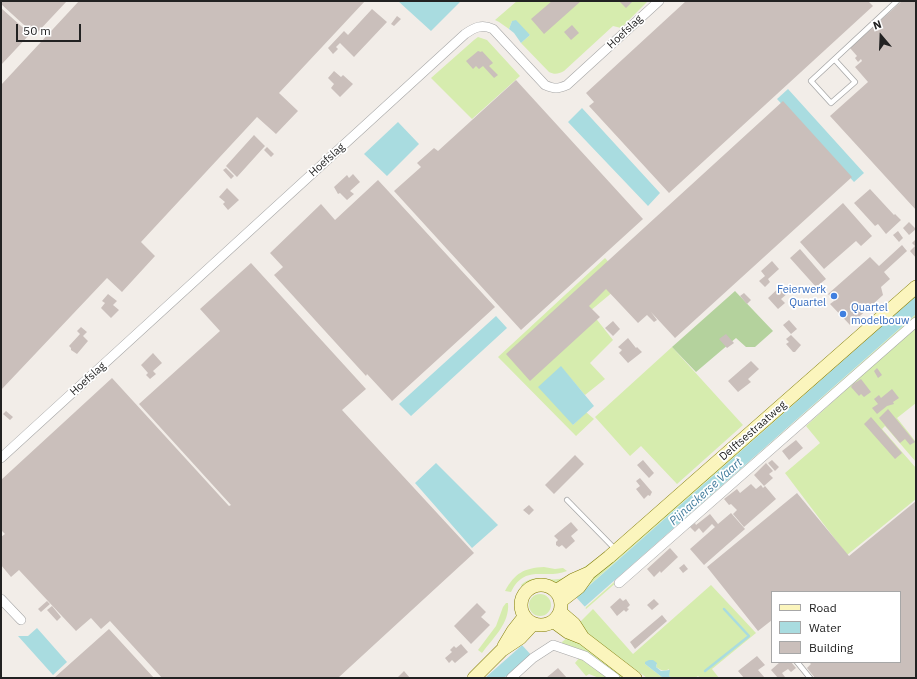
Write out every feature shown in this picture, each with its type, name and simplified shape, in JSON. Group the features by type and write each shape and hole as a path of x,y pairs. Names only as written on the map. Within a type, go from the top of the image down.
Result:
{"main road":[{"name":"Delftsestraatweg","path":"474,678 502,650 520,638 549,612 573,580 588,574 617,551 916,287"},
{"path":"549,612 567,625 568,632 583,638 635,678"}],"street":[{"name":"Hoefslag","path":"1,458 465,34 478,27 487,26 493,30 545,85 552,88 559,88 567,85 659,1"},
{"path":"619,583 916,322"},
{"path":"1,599 21,620"},
{"path":"511,678 533,658 553,645 585,656 615,678"}],"lane":[{"path":"835,60 854,82 831,103 811,81 897,1"},
{"path":"567,500 617,551"},
{"path":"798,663 810,678"}],"green space":[{"path":"517,1 648,1 621,28 613,26 564,71 555,74 549,72 521,43 530,35 512,21 509,29 495,20"},
{"path":"478,37 487,40 520,76 472,119 431,78"},
{"path":"605,258 626,281 590,311 613,340 590,363 605,379 585,395 561,367 573,425 586,412 594,419 576,436 498,357"},
{"path":"735,291 773,331 755,347 746,347 736,338 696,372 672,347"},
{"path":"916,293 916,296 576,597 584,586"},
{"path":"916,314 916,317 610,588 586,609 585,608"},
{"path":"916,326 916,403 897,418 916,442 916,462 885,426 882,429 916,468 916,499 847,555 785,473 820,443 806,426"},
{"path":"672,347 743,425 677,484 641,446 630,456 595,417"},
{"path":"602,555 594,563 554,585 538,582 524,588 521,585 526,581 537,578 563,578 578,571"},
{"path":"544,567 555,569 563,568 567,571 551,574 529,575 517,583 511,592 505,591 516,576 526,570"},
{"path":"711,585 756,633 712,669 719,678 698,678 698,676 695,678 673,678 669,676 669,669 662,670 656,667 657,664 645,664 663,678 647,678 593,638 578,624 593,609 633,654"},
{"path":"540,594 548,597 551,605 548,613 540,616 532,613 529,605 532,597"},
{"path":"506,603 508,603 508,610 504,624 482,653 478,650 496,626"},
{"path":"569,636 629,678 620,678 582,651 562,644 562,642"},
{"path":"580,657 609,678 599,678 589,674 586,676 575,663"}],"water":[{"path":"398,1 461,1 431,31"},
{"path":"516,20 530,35 521,43 509,29 512,21"},
{"path":"788,89 864,173 854,182 777,99"},
{"path":"582,108 660,193 648,206 568,122"},
{"path":"398,122 419,144 387,176 364,154"},
{"name":"Pijnackerse Vaart","path":"916,296 916,314 504,678 485,678"},
{"path":"496,316 507,328 411,416 399,404"},
{"path":"561,366 594,406 573,425 538,387"},
{"path":"436,463 498,525 472,548 415,483"},
{"path":"37,628 67,662 53,675 18,636 28,636"},
{"path":"653,660 657,663 656,667 661,671 670,670 669,676 673,678 663,678 645,664 645,662"}],"pier":[{"path":"575,596 586,608 532,656 521,644"}],"building":[{"path":"1,1 67,1 35,35 1,4"},
{"path":"79,1 365,1 279,93 298,111 276,134 257,117 141,242 155,256 122,292 107,278 1,390 1,85"},
{"path":"552,1 581,1 544,34 531,19"},
{"path":"619,1 633,1 626,8"},
{"path":"686,1 870,1 869,2 873,6 669,193 589,106 594,102 586,93"},
{"path":"902,1 916,1 916,210 830,116 868,82 855,67 862,61 861,59 858,62 855,58 857,56 850,48"},
{"path":"1,8 30,34 1,65"},
{"path":"372,9 387,22 354,57 340,43 336,47 338,49 333,54 328,48 344,31 348,35"},
{"path":"397,16 401,19 394,26 391,24"},
{"path":"572,25 579,33 571,40 564,32"},
{"path":"478,51 482,51 493,63 489,66 498,75 494,78 483,66 479,69 476,66 473,69 466,61"},
{"path":"334,71 341,77 343,75 353,84 340,97 331,88 334,84 328,78"},
{"path":"516,80 643,219 521,330 394,191 421,167 417,163 434,148 438,151"},
{"path":"783,101 852,177 675,338 651,312 657,320 654,322 647,315 638,323 606,289 589,306 600,317 530,381 506,354"},
{"path":"254,135 265,146 237,177 226,166"},
{"path":"267,147 274,154 271,157 264,150"},
{"path":"226,168 234,176 231,179 223,170"},
{"path":"353,174 360,182 350,191 354,194 347,200 340,193 338,194 334,187 347,175 349,178"},
{"path":"378,180 495,307 392,401 367,374 366,376 274,275 283,267 270,253 321,204 335,220"},
{"path":"227,188 239,200 228,210 223,204 225,202 219,197"},
{"path":"870,189 894,215 895,214 901,220 886,234 878,224 875,226 854,203"},
{"path":"843,203 872,236 861,246 856,241 824,269 800,242"},
{"path":"909,222 916,229 909,235 903,228"},
{"path":"898,231 903,238 899,242 893,235"},
{"path":"916,239 916,258 910,251 915,246 912,243"},
{"path":"902,245 907,251 884,272 890,279 881,287 883,295 850,325 830,304 834,301 828,294 870,257 879,266"},
{"path":"800,249 826,279 816,287 790,258"},
{"path":"772,261 779,269 768,279 770,282 765,287 759,281 765,276 761,271"},
{"path":"251,263 366,389 342,410 474,553 338,678 162,678 110,621 101,629 91,618 76,631 19,570 11,577 1,565 1,537 5,534 1,530 1,480 112,378 229,506 231,505 139,404 220,331 200,309"},
{"path":"782,285 788,293 781,299 785,303 778,309 768,298"},
{"path":"744,293 751,300 747,304 740,296"},
{"path":"108,294 117,301 113,305 119,310 111,318 101,308 105,303 102,301"},
{"path":"789,320 797,329 791,334 783,325"},
{"path":"613,321 620,329 613,336 605,328"},
{"path":"81,327 87,332 83,336 88,341 77,354 71,350 69,346 80,334 77,331"},
{"path":"726,334 734,343 727,348 719,339"},
{"path":"791,335 801,345 795,352 793,352 786,344 789,342 786,339"},
{"path":"628,338 636,348 637,347 642,352 628,363 619,353 622,350 618,347"},
{"path":"153,353 162,363 153,371 156,374 150,379 146,375 148,373 141,365"},
{"path":"751,361 759,369 748,379 751,382 738,392 728,381"},
{"path":"877,368 882,375 878,378 874,371"},
{"path":"861,379 871,392 864,397 861,394 859,396 851,387"},
{"path":"892,389 899,398 893,402 894,404 887,406 877,414 872,408 878,404 874,399 879,395 881,398"},
{"path":"888,409 915,442 910,445 905,439 900,443 879,418"},
{"path":"6,411 13,417 10,420 3,414"},
{"path":"871,417 902,453 895,459 864,424"},
{"path":"796,440 803,448 789,460 782,451"},
{"path":"575,455 584,464 554,494 545,485"},
{"path":"643,460 654,473 649,478 637,465"},
{"path":"772,460 779,467 775,471 768,463"},
{"path":"766,463 773,471 769,474 773,478 764,486 754,475"},
{"path":"640,478 652,492 650,496 648,495 644,499 636,489 640,486 636,481"},
{"path":"751,484 756,489 761,485 763,488 765,486 776,499 744,527 733,514 737,510 731,504 729,505 724,499 737,489 740,493"},
{"path":"797,493 849,556 916,501 916,678 815,678 807,668 811,664 810,663 901,663 901,591 771,591 771,621 758,631 707,567"},
{"path":"529,505 534,510 529,515 523,510"},
{"path":"731,513 745,529 704,565 690,549 715,527 712,524 703,533 699,528 695,532 690,527 695,523 696,525 710,514 718,524"},
{"path":"571,522 578,530 571,536 575,541 566,549 562,545 559,547 556,545 558,540 554,536"},
{"path":"670,548 678,557 661,573 660,571 654,577 647,569"},
{"path":"684,564 688,569 683,573 679,568"},
{"path":"620,598 623,601 626,599 630,605 626,612 624,610 617,616 610,607"},
{"path":"654,599 659,604 652,610 647,605"},
{"path":"47,601 50,604 41,612 38,609"},
{"path":"477,603 486,612 481,617 490,625 471,644 454,626"},
{"path":"52,606 61,617 57,621 47,610"},
{"path":"662,615 667,621 635,649 630,642"},
{"path":"109,629 154,678 54,678"},
{"path":"461,644 468,652 455,663 452,660 449,663 445,658 452,652 450,650 454,646 456,648"},
{"path":"757,656 765,665 758,670 765,678 744,678 738,671"},
{"path":"779,663 792,663 796,668 791,672 788,669 782,673 785,677 778,678 771,670"},
{"path":"558,668 567,678 546,678"},
{"path":"404,671 410,678 397,678"}],"waterway":[{"path":"705,671 749,636 724,609"}],"place":[{"name":"Feierwerk Quartel","path":"834,296"},
{"name":"Quartel modelbouw","path":"843,314"}]}
